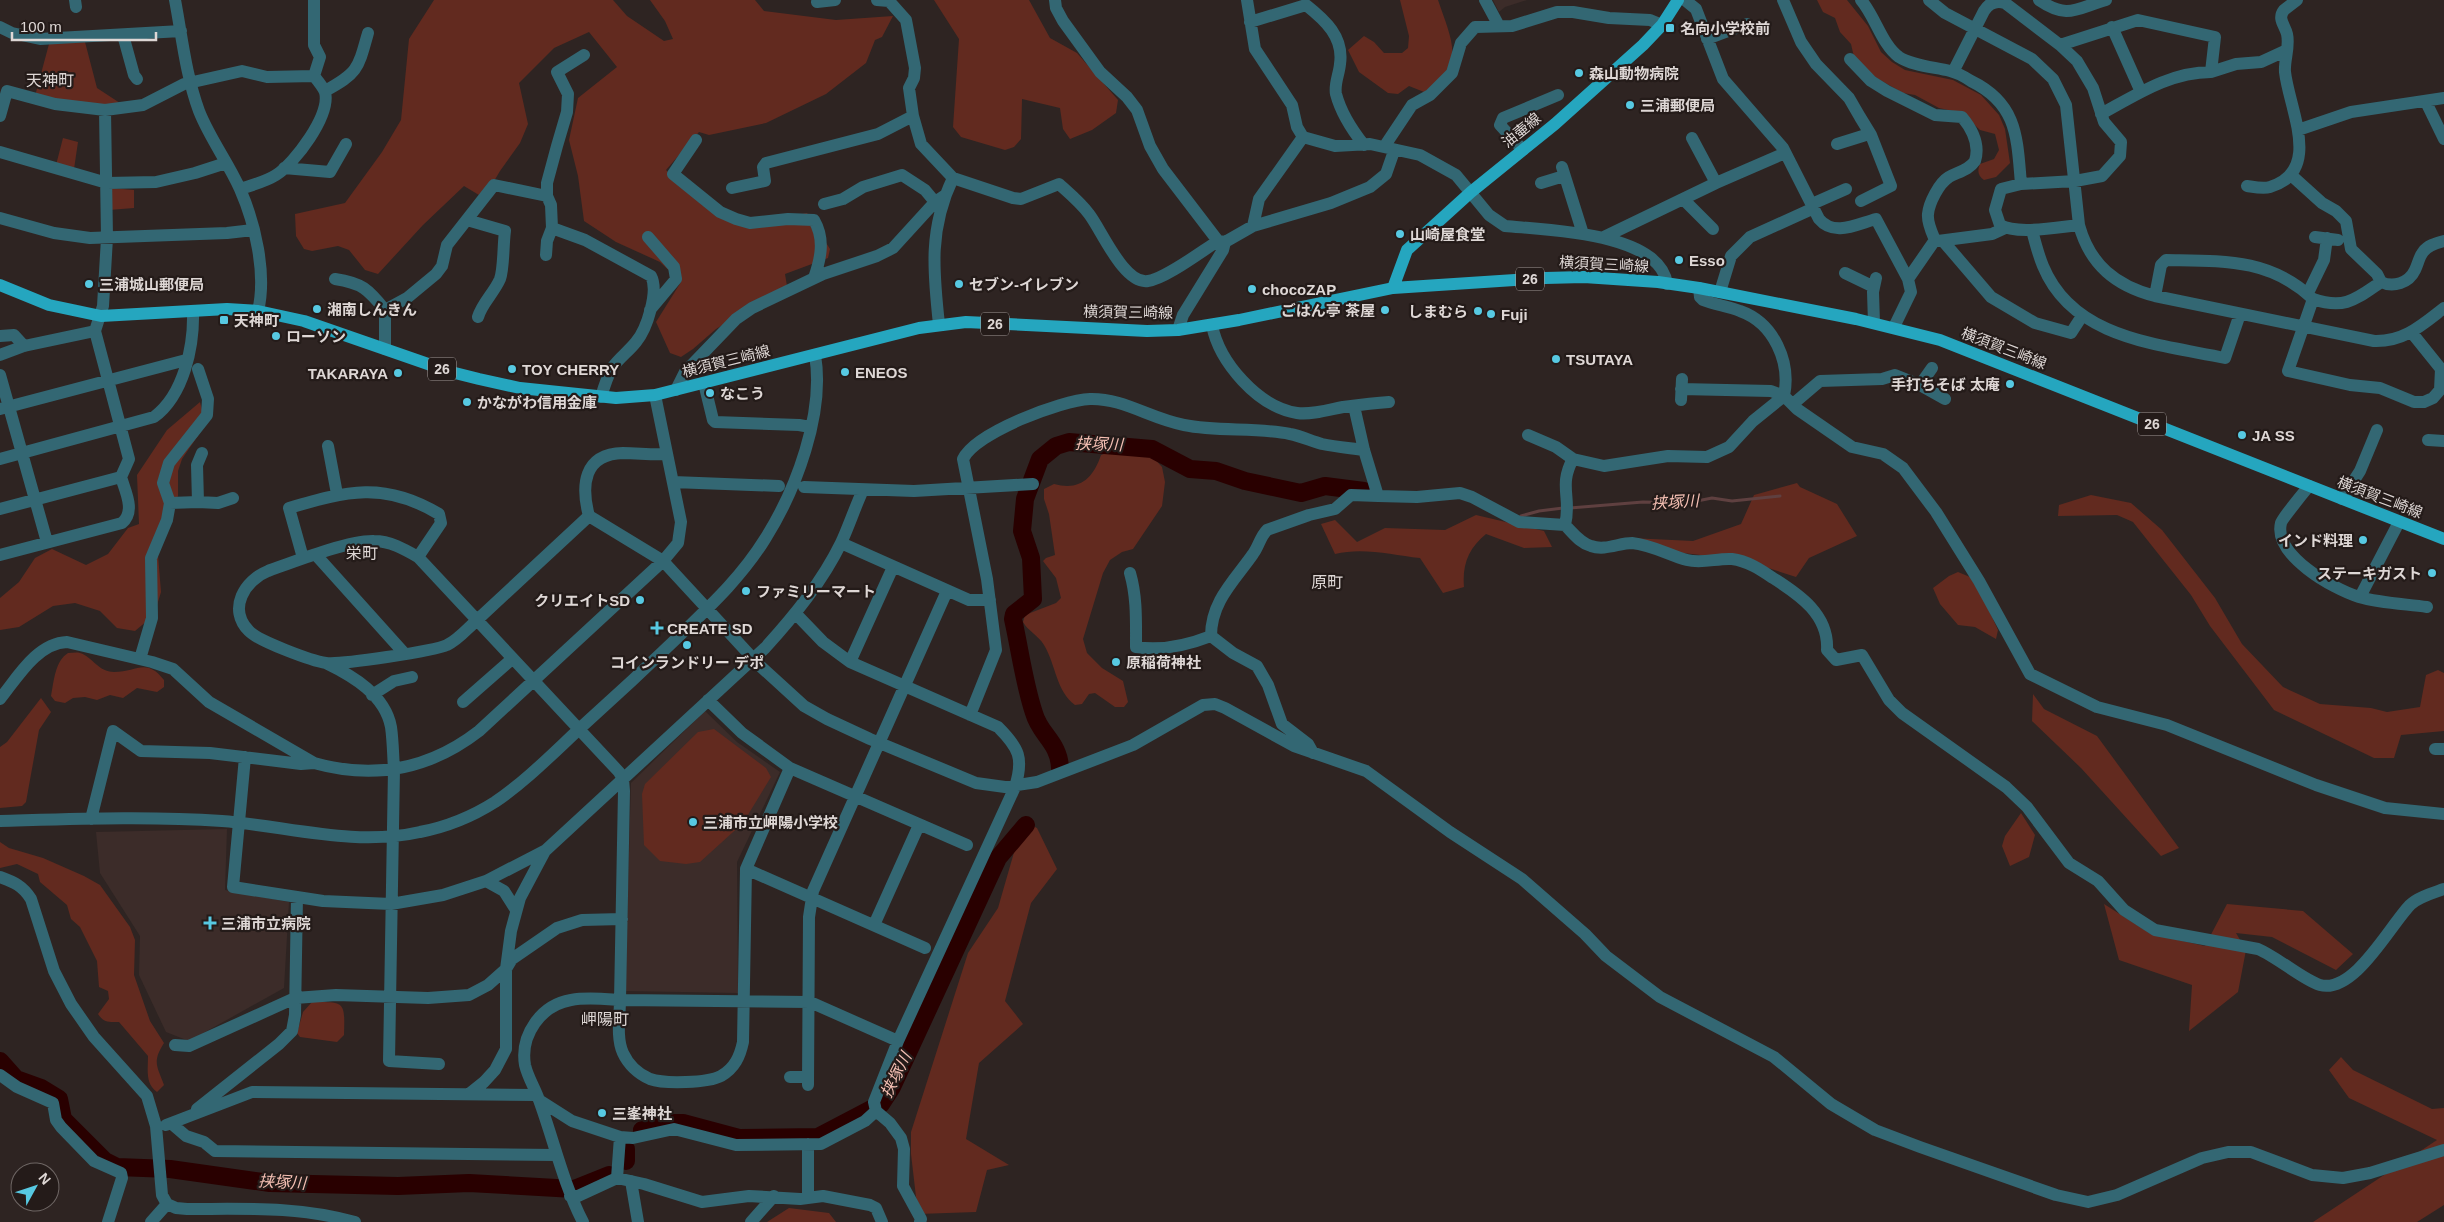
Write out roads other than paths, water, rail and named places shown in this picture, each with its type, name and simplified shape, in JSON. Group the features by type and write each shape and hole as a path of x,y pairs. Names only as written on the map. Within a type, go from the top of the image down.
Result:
{"main road":[{"name":"油壷線","path":"1393,288 1407,250 1471,192 1617,69 1662,25 1678,0"},
{"name":"横須賀三崎線","path":"0,285 49,305 101,316 193,311 258,311 304,322 451,372 502,385 601,397 655,396 939,324 966,322 1147,331 1178,330 1212,325 1393,288 1566,277 1667,284 1700,288 1894,327 1968,350 2444,539"}],"street":[{"path":"175,0 190,82 204,124 240,189 253,230 262,276 258,311"},
{"path":"314,0 314,45 320,57 314,76"},
{"path":"817,2 835,0"},
{"path":"885,0 906,20 915,68 914,78 909,88 913,116 921,144 953,178 1013,198 1021,199 1059,184 1089,214 1119,263 1143,282 1163,275 1221,241 1253,226 1330,203 1370,187 1386,174 1389,149 1412,105 1430,95 1452,73 1461,43 1466,34 1475,28 1512,26 1557,12 1572,12 1609,18 1650,20 1662,25"},
{"path":"1054,0 1063,21 1100,72 1127,97 1137,110 1150,146 1163,169 1221,241 1224,250 1183,315 1178,330"},
{"path":"1246,0 1255,48 1292,106 1297,127 1303,137 1335,146 1364,145 1420,155 1449,170 1471,192 1489,215 1505,226 1604,237 1637,248 1666,273 1667,284"},
{"path":"1485,0 1499,26"},
{"path":"1783,0 1801,42 1816,64 1849,98 1869,134 1891,186 1861,201"},
{"path":"1860,0 1878,26 1885,41 1898,56 1908,62 1953,72 1983,86 2006,109 2016,133 2021,184"},
{"path":"1929,0 1945,13 2032,59 2048,73 2057,85 2068,112 2079,225 2089,251 2107,274 2131,289 2240,314 2374,340 2396,339 2412,333 2444,308"},
{"path":"2039,0 2063,12 2076,12 2106,0"},
{"path":"2247,186 2270,187 2291,175 2299,161 2298,130 2285,72 2288,34 2281,21 2282,13 2298,0"},
{"path":"1690,1 1696,9 1728,87 1769,129 1785,153 1825,226 1840,229 1876,219 1908,279 1911,292 1894,327"},
{"path":"1953,72 1988,6 2002,2 2060,45 2077,61 2089,78 2101,114 2108,128 2122,142 2122,152 2102,176 2075,181 2021,184 2006,187 1999,192 1995,210 2000,225 2005,228 2032,230 2079,225"},
{"path":"1250,22 1306,5 1327,22 1336,36 1341,55 1336,81 1336,93 1354,132 1364,145"},
{"path":"2060,45 2131,21 2148,20 2215,37 2211,72"},
{"path":"1707,39 1747,24"},
{"path":"0,26 12,33 40,39 181,31"},
{"path":"2112,27 2141,92"},
{"path":"325,91 349,78 360,62 368,33"},
{"path":"124,35 134,75 137,79"},
{"path":"2101,114 2141,92 2179,76 2195,71 2211,72 2236,64 2261,62 2287,50"},
{"path":"546,255 547,241 552,228 551,205 547,196 548,183 556,146 568,112 568,94 557,72 584,55"},
{"path":"1850,59 1871,81 1886,91 1935,115 1962,117 1970,127 1974,137 1975,162 1966,170 1945,180 1935,195 1928,215 1929,225 1939,241 1991,297 2035,323 2071,333 2082,316"},
{"path":"0,116 4,90 55,104 105,110 143,105 190,82 242,72 267,77 314,76"},
{"path":"240,189 267,179 284,168 308,140 321,118 325,105 325,91 314,76"},
{"path":"1523,150 1500,125 1503,118 1558,95"},
{"path":"2298,130 2351,112 2444,98"},
{"path":"2426,102 2444,139"},
{"path":"0,555 122,523 126,520 130,508 121,477 129,459 95,331 101,316 107,238 105,110"},
{"path":"732,188 765,181 763,167 766,163 878,134 913,116"},
{"path":"1837,144 1869,134"},
{"path":"1253,226 1259,199 1303,137"},
{"path":"1692,138 1716,183"},
{"path":"696,140 673,174 720,212 736,219 750,222 788,219 814,220 821,232 821,251 814,278"},
{"path":"284,168 330,172 346,144"},
{"path":"0,152 107,183 156,182 195,174 226,163"},
{"path":"1604,237 1716,183 1785,153"},
{"path":"1541,183 1563,172 1583,234"},
{"path":"2291,175 2322,204 2336,211 2346,221 2351,249 2377,274 2381,282"},
{"path":"824,204 843,199 864,187 902,176 939,199"},
{"path":"676,390 684,372 736,319 752,308 814,278 877,256 893,248 939,199 953,178"},
{"path":"385,310 393,308 408,298 436,274 442,266 447,246 494,184 547,196"},
{"path":"1720,292 1731,256 1750,237 1846,190"},
{"path":"939,199 934,243 934,273 939,324"},
{"path":"1683,199 1713,229"},
{"path":"0,218 54,233 107,238 253,230"},
{"path":"467,220 505,231 501,276 494,291 481,308 478,318"},
{"path":"552,228 586,240 651,276 654,283 650,310 638,340 620,358 610,372 601,397"},
{"path":"1908,279 1939,241 1992,234 2005,228"},
{"path":"2032,230 2044,267 2057,290 2082,316 2118,334 2225,358 2240,314"},
{"path":"648,237 674,267 676,279 650,310"},
{"path":"2327,238 2324,260 2310,296 2303,327 2288,371 2350,385 2380,388 2414,402 2424,402 2433,398 2440,390 2443,368 2412,333"},
{"path":"2155,296 2161,265 2166,260 2238,262 2289,279 2310,296 2332,305 2347,303 2381,282 2396,284 2409,278 2416,269 2423,252 2431,245 2444,241"},
{"path":"1857,268 1842,274 1875,283 1874,323"},
{"path":"335,279 361,285 370,292 385,310 385,349"},
{"path":"1700,288 1700,297 1703,300 1748,314 1773,336 1778,345 1786,371 1788,400"},
{"path":"0,459 154,417 162,412 175,392 186,360 194,326 193,311"},
{"path":"1212,325 1219,346 1234,369 1257,394 1284,409 1297,413 1389,402"},
{"path":"0,355 24,346 95,331"},
{"path":"0,336 14,335 24,346"},
{"path":"0,821 185,819 238,823 347,836 392,836 417,833 445,826 492,804 516,786 708,609 748,564 772,529 797,474 810,427 818,385 815,355"},
{"path":"4,408 186,360"},
{"path":"1920,385 1932,368"},
{"path":"140,659 152,618 151,558 167,520 170,504 164,483 169,463 207,416 208,399 198,369"},
{"path":"0,375 4,408 22,453 47,542"},
{"path":"1528,435 1556,447 1573,459 1604,466 1668,456 1707,457 1728,447 1753,421 1820,381 1882,379 1896,375 1920,385 1945,399"},
{"path":"704,383 715,422 810,427"},
{"path":"1682,389 1771,391 1788,400 1852,447 1883,454 1903,468 1936,512 1979,581 2030,674 2097,707 2167,726 2316,785 2384,808 2444,814"},
{"path":"0,699 33,660 58,642 67,642 140,659 173,669 215,706 314,763 331,768 394,769 434,759 462,745 663,561 678,543 682,530 655,396"},
{"path":"970,715 996,650 990,600 967,488 963,459 966,452 986,436 1021,420 1077,400 1090,399 1117,402 1151,417 1185,426 1289,433 1325,444 1364,450"},
{"path":"1354,406 1364,450 1378,496"},
{"path":"2342,499 2360,471 2377,430"},
{"path":"2428,440 2444,441"},
{"path":"328,446 337,494"},
{"path":"198,502 197,465 202,453"},
{"path":"667,454 646,456 622,453 603,459 592,466 585,480 586,503 589,516 663,561 777,683 804,706 827,719 962,778 991,786 1015,787 1058,775 1134,745 1203,705 1215,704 1294,746 1313,754 1350,764 1382,781 1450,832 1522,879 1626,972 1676,1006 1774,1057 1831,1104 1876,1130 2056,1195 2088,1202 2116,1195 2202,1158 2228,1152 2251,1152 2312,1175 2344,1178 2370,1173 2444,1150"},
{"path":"1565,525 1568,515 1564,479 1573,459"},
{"path":"0,509 121,477"},
{"path":"673,482 779,486"},
{"path":"804,487 863,490 1030,485"},
{"path":"2309,486 2282,522 2282,541 2293,556 2333,587 2360,597 2427,607"},
{"path":"245,758 233,887 349,903 392,904 443,896 486,881 546,850 753,658 796,614 841,543 863,490"},
{"path":"303,558 289,508 337,494 367,491 395,494 420,503 439,514 441,523 418,557"},
{"path":"1211,636 1215,608 1220,598 1255,552 1267,530 1309,515 1335,510 1351,495 1417,497 1460,493 1472,497 1519,522 1565,525 1583,543 1594,547 1606,548 1631,543 1700,562 1731,559 1742,561 1756,567 1799,594 1824,625 1828,638 1827,650 1836,660 1862,655 1889,700 1902,713 2006,787 2027,807 2069,863 2098,881 2124,910 2155,930 2258,948 2273,955 2319,985 2334,986 2343,983 2357,970 2411,903 2444,889"},
{"path":"170,504 198,502 218,504 233,498"},
{"path":"326,663 426,651 446,645 476,621 589,516"},
{"path":"2360,597 2399,522"},
{"path":"439,1064 389,1061 394,769 390,724 382,708 356,678 326,663 260,639 248,631 241,619 239,604 248,584 258,575 303,558 354,543 373,540 390,543 418,557 623,779 620,1041 622,1052 632,1067 651,1079 712,1080 729,1071 738,1058 743,1042 746,868 790,768"},
{"path":"841,543 969,600 990,600"},
{"path":"316,555 404,653"},
{"path":"850,662 893,567"},
{"path":"1130,573 1135,590 1136,647 1161,648 1211,636"},
{"path":"790,1077 808,1081 810,1002 809,916 811,897 947,590"},
{"path":"156,1126 172,1124 252,1092 469,1094 538,1097 572,1121 620,1137 633,1138 674,1128 736,1145 826,1143 865,1121 875,1108 898,1041 1015,787 1021,766 1015,747 998,727 850,662 823,642 796,614"},
{"path":"1211,636 1233,653 1256,666 1268,684 1282,724 1308,744 1313,754"},
{"path":"463,702 512,658"},
{"path":"372,695 394,681 412,677"},
{"path":"708,700 742,734 790,768 967,845"},
{"path":"92,819 113,731 141,751 210,753 301,764 314,763"},
{"path":"874,925 919,825"},
{"path":"469,1094 495,1070 506,1049 506,969 516,910 546,850"},
{"path":"746,868 925,948"},
{"path":"0,877 20,885 26,890 31,899 62,988 94,1037 147,1096 156,1126 161,1185 167,1204 176,1208 187,1209 295,1210 319,1213 355,1222"},
{"path":"486,881 504,891 516,910"},
{"path":"187,1117 279,1044 292,1031 295,1015 297,897"},
{"path":"174,1045 189,1046 295,998 336,995 434,998 469,995 488,985 506,969 512,959 557,928 582,920 622,919"},
{"path":"583,1222 568,1191 538,1097 527,1072 524,1055 531,1029 539,1017 552,1008 571,1000 810,1002 898,1041"},
{"path":"506,1049 524,1055"},
{"path":"0,1075 17,1087 53,1103 56,1120 94,1161 121,1173 122,1178 108,1222"},
{"path":"875,1108 890,1123 901,1138 904,1149 903,1186 921,1219 920,1222"},
{"path":"172,1124 186,1136 204,1142 215,1151 556,1155"},
{"path":"617,1178 620,1137"},
{"path":"808,1144 808,1198"},
{"path":"568,1191 578,1196 617,1178 702,1202 748,1196 808,1198 823,1196 870,1205 876,1208 882,1222"},
{"path":"631,1181 638,1222"},
{"path":"751,1222 774,1196"},
{"path":"151,1222 167,1204"}],"waterway":[{"name":"挟塚川","path":"1060,768 1059,759 1053,745 1040,727 1034,713 1013,619 1014,614 1033,599 1031,558 1022,531 1025,499 1040,459 1056,446 1069,442 1152,449 1190,469 1216,471 1245,481 1301,493 1325,486 1364,491"},
{"name":"挟塚川","path":"1570,508 1643,502 1687,503 1712,498 1732,501 1780,496"},
{"name":"挟塚川","path":"1521,516 1539,511 1563,508"},
{"name":"挟塚川","path":"642,1130 672,1123 683,1123 739,1138 818,1137 881,1104 892,1087 998,858 1026,825"},
{"name":"挟塚川","path":"0,1061 16,1079 41,1088 59,1099 63,1119 105,1161 117,1167 170,1169 270,1183 398,1186 469,1183 574,1189 609,1175"},
{"name":"挟塚川","path":"626,1149 626,1161"}],"place":[{"name":"名向小学校前","path":"1670,28"},
{"name":"森山動物病院","path":"1579,73"},
{"name":"三浦郵便局","path":"1630,105"},
{"name":"山崎屋食堂","path":"1400,234"},
{"name":"Esso","path":"1679,260"},
{"name":"三浦城山郵便局","path":"89,284"},
{"name":"セブン-イレブン","path":"959,284"},
{"name":"chocoZAP","path":"1252,289"},
{"name":"湘南しんきん","path":"317,309"},
{"name":"ごはん亭 茶屋","path":"1385,310"},
{"name":"しまむら","path":"1478,311"},
{"name":"Fuji","path":"1491,314"},
{"name":"天神町","path":"224,320"},
{"name":"ローソン","path":"276,336"},
{"name":"TSUTAYA","path":"1556,359"},
{"name":"TOY CHERRY","path":"512,369"},
{"name":"ENEOS","path":"845,372"},
{"name":"TAKARAYA","path":"398,373"},
{"name":"手打ちそば 太庵","path":"2010,384"},
{"name":"なこう","path":"710,393"},
{"name":"かながわ信用金庫","path":"467,402"},
{"name":"JA SS","path":"2242,435"},
{"name":"インド料理","path":"2363,540"},
{"name":"ステーキガスト","path":"2432,573"},
{"name":"ファミリーマート","path":"746,591"},
{"name":"クリエイトSD","path":"640,600"},
{"name":"CREATE SD","path":"657,628"},
{"name":"コインランドリー デポ","path":"687,645"},
{"name":"原稲荷神社","path":"1116,662"},
{"name":"三浦市立岬陽小学校","path":"693,822"},
{"name":"三浦市立病院","path":"210,923"},
{"name":"三峯神社","path":"602,1113"}],"district":[{"name":"天神町","path":"50,80"},
{"name":"栄町","path":"362,553"},
{"name":"原町","path":"1327,582"},
{"name":"岬陽町","path":"605,1019"}]}
